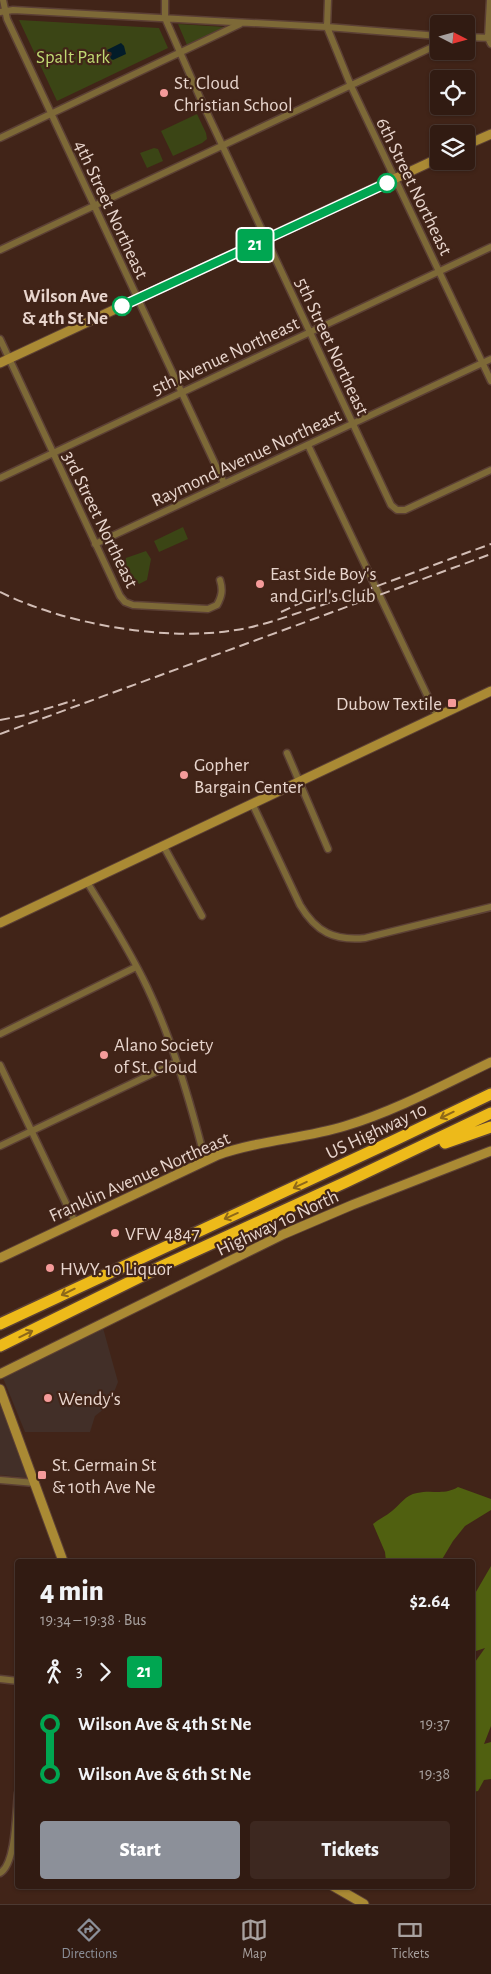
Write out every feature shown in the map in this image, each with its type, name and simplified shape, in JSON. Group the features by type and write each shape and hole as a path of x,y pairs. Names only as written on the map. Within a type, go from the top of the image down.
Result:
{"highway":[{"name":"US Highway 10","path":"0,1324 491,1094"},
{"path":"0,1346 168,1263 346,1182 491,1113"},
{"path":"346,1182 459,1137 491,1127"}],"street":[{"name":"4th Street Northeast","path":"3,0 2,11 224,483"},
{"name":"5th Street Northeast","path":"165,0 164,18 180,54 391,504 397,510 405,510 491,470"},
{"name":"6th Street Northeast","path":"328,0 327,27 351,86 491,381"},
{"path":"475,38 490,40 490,0"},
{"path":"2,11 327,27 430,35"},
{"path":"0,138 241,24"},
{"path":"0,250 430,48"},
{"path":"475,141 491,134"},
{"path":"0,363 430,162"},
{"name":"5th Avenue Northeast","path":"0,478 491,247"},
{"name":"3rd Street Northeast","path":"0,339 95,544 120,596 125,602 133,605 208,609 217,605 221,598 223,590 220,580"},
{"name":"Raymond Avenue Northeast","path":"95,544 491,359"},
{"path":"308,446 436,716"},
{"path":"0,923 491,691"},
{"path":"287,753 328,849"},
{"path":"252,803 300,905 316,927 325,932 344,938 365,938 491,907"},
{"path":"164,845 202,916"},
{"path":"88,882 136,967 159,1014 193,1112 205,1160"},
{"path":"0,1034 136,967"},
{"path":"0,1146 177,1062"},
{"name":"Franklin Avenue Northeast","path":"0,1258 205,1160 248,1146 343,1127 379,1114 491,1062"},
{"path":"0,1065 74,1222"},
{"name":"Highway 10 North","path":"0,1374 284,1234 352,1205 491,1151"},
{"path":"0,1389 62,1559"},
{"path":"0,1480 35,1483"},
{"path":"0,1679 15,1681"},
{"path":"0,1873 4,1871 11,1856 15,1820"},
{"path":"338,1889 364,1904"}],"shaded area":[{"path":"103,1328 118,1382 109,1405 95,1416 90,1432 25,1432 3,1378"},
{"path":"0,1403 29,1478 0,1475"}],"green space":[{"name":"Spalt Park","path":"19,20 159,28 168,48 57,101"},
{"path":"178,24 225,27 187,45"},
{"path":"197,114 207,139 173,156 161,131"},
{"path":"154,148 158,149 163,161 147,168 140,153"},
{"path":"183,527 188,539 159,552 154,541"},
{"path":"146,551 151,559 147,580 139,584 125,565 126,558"},
{"path":"458,1487 491,1499 491,1510 465,1526 442,1559 386,1559 385,1552 373,1524 413,1494 453,1490"},
{"path":"491,1566 491,1726 484,1744 491,1742 491,1779 484,1780 478,1791 475,1792 475,1662 485,1648 475,1651 475,1594"}],"water":[{"path":"121,43 126,54 113,60 111,59 107,50"}],"railway":[{"path":"0,592 54,613 116,628 179,634 208,633 236,630 275,620 358,593 491,544"},
{"path":"0,734 491,554"},
{"path":"281,612 322,593"},
{"path":"0,720 26,715 75,700"}],"bus line":[{"name":"21","path":"122,306 387,183"}],"place":[{"name":"St. Cloud Christian School","path":"164,93"},
{"name":"Wilson Ave & 4th St Ne","path":"122,306"},
{"name":"East Side Boy's and Girl's Club","path":"260,584"},
{"name":"Dubow Textile","path":"452,703"},
{"name":"Gopher Bargain Center","path":"184,775"},
{"name":"Alano Society of St. Cloud","path":"104,1055"},
{"name":"VFW 4847","path":"115,1233"},
{"name":"HWY. 10 Liquor","path":"50,1268"},
{"name":"Wendy's","path":"48,1398"},
{"name":"St. Germain St & 10th Ave Ne","path":"42,1475"}]}
